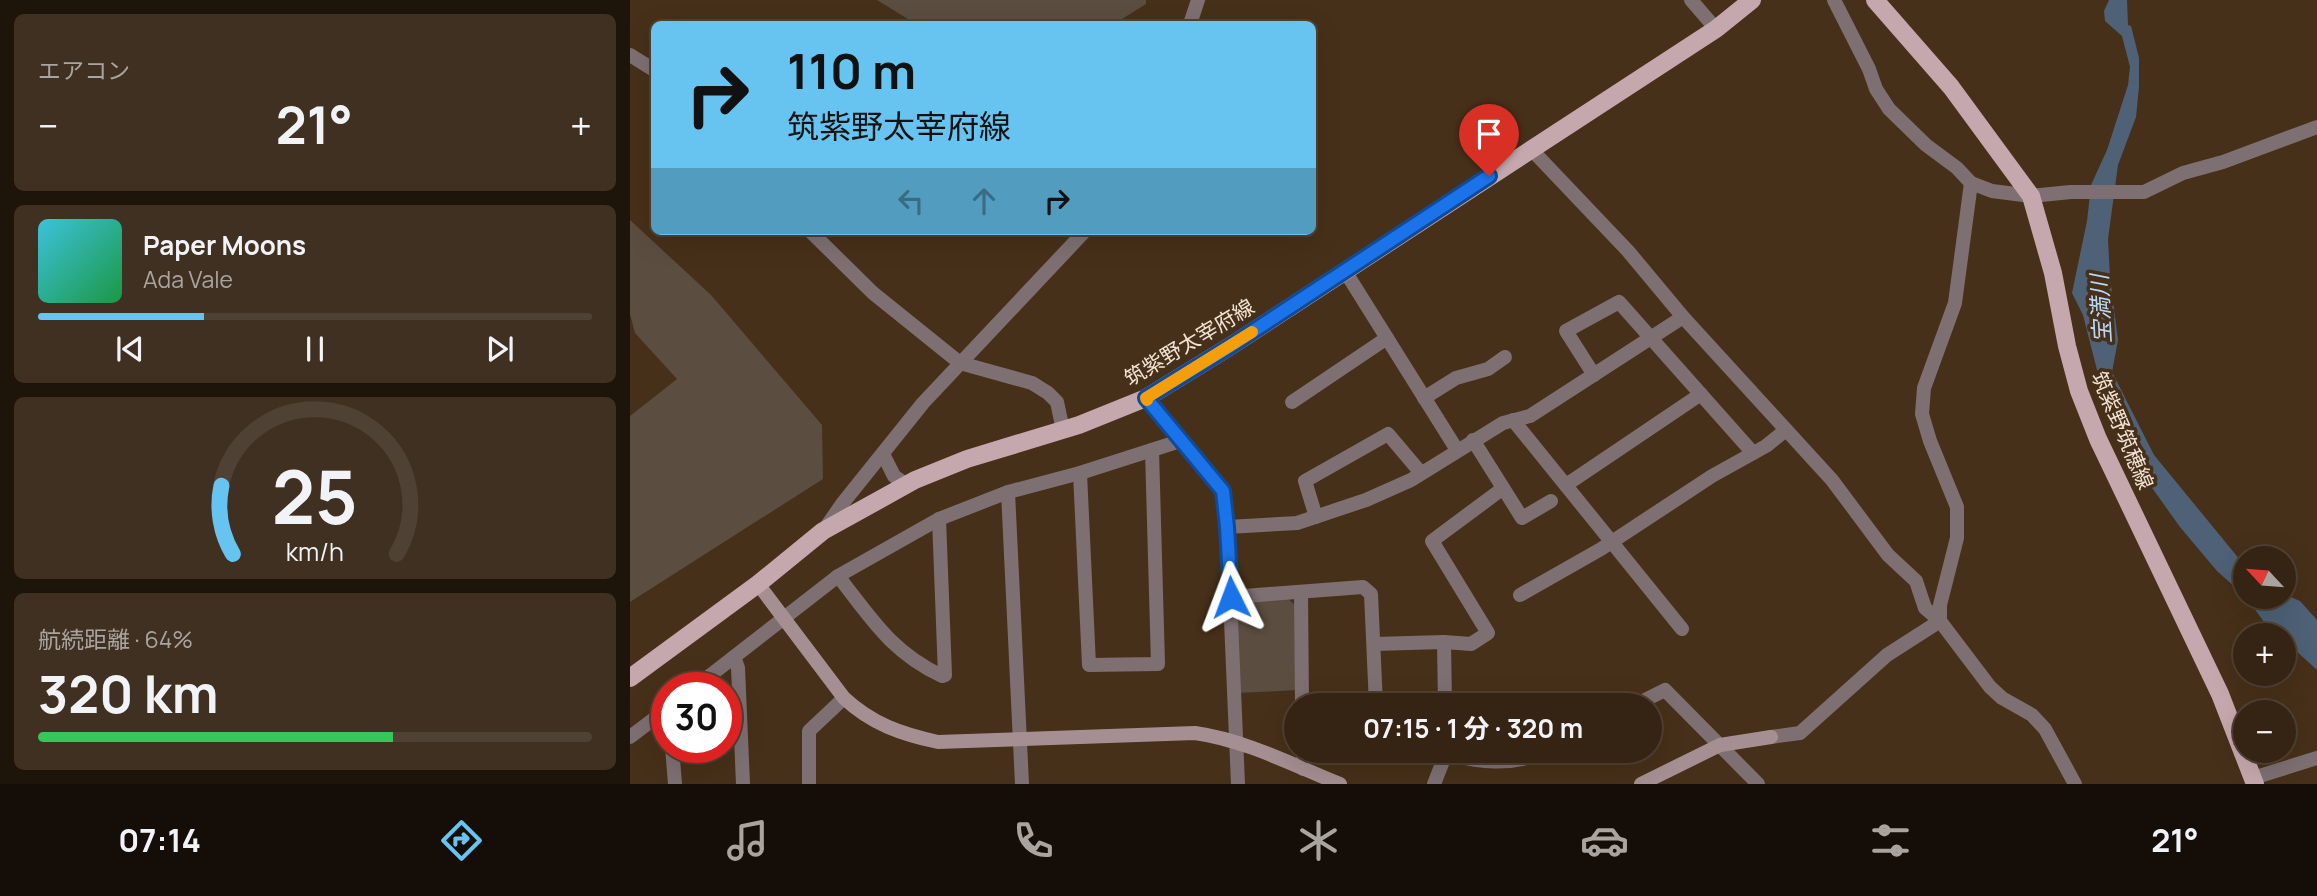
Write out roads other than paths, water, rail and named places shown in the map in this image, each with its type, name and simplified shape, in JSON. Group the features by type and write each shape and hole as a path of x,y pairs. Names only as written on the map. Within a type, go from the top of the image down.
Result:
{"main road":[{"name":"筑紫野太宰府線","path":"630,678 758,584 823,531 906,485 967,458 1063,430 1146,398 1716,29 1752,0"},
{"name":"筑紫野筑穂線","path":"1875,0 1951,87 2031,197 2053,273 2078,391 2098,439 2220,694 2254,781"}],"street":[{"path":"1191,21 1198,0"},
{"path":"1691,0 1716,29"},
{"path":"1834,0 1869,69 1875,89 1889,109 1926,145 1957,167 1971,183 1992,191 2031,197 2071,192 2144,192 2183,173 2223,162 2317,127"},
{"path":"630,55 651,68"},
{"path":"1531,149 1628,251 1683,317 1832,480 1888,555 1916,582 1926,608 1940,621 1990,687 2002,698 2032,715 2045,729 2075,784"},
{"path":"1940,621 1940,605 1957,538 1958,515 1922,414 1924,388 1955,303 1971,183"},
{"path":"814,235 873,293 960,363 1032,383 1048,393 1057,402 1063,430"},
{"path":"823,531 923,403 1081,235"},
{"path":"1345,271 1457,450"},
{"path":"1594,375 1566,331 1619,302 1753,453"},
{"path":"1227,527 1297,523 1366,500 1421,473 1503,423 1530,416 1683,317"},
{"path":"1292,402 1387,338"},
{"path":"1424,398 1456,378 1488,369 1505,357"},
{"path":"1566,485 1701,394"},
{"path":"1146,398 1223,491 1231,597 1238,784"},
{"path":"1513,420 1682,629"},
{"path":"1520,595 1611,542 1712,476 1766,446 1787,430"},
{"path":"1316,517 1305,481 1388,434 1421,473"},
{"path":"1473,440 1522,518 1551,501"},
{"path":"715,672 838,576 939,519 1008,492 1080,473 1180,441"},
{"path":"1080,473 1089,665 1158,664 1152,450"},
{"path":"883,454 885,463 894,476 906,485"},
{"path":"1374,644 1471,644 1488,633 1432,541 1502,489"},
{"path":"1008,492 1021,784"},
{"path":"838,576 902,653 920,666 945,675 939,519"},
{"path":"758,584 844,698 880,726 908,736 938,742 1195,733 1237,743 1340,784"},
{"path":"1231,597 1363,587 1371,594 1376,693"},
{"path":"1301,592 1302,693"},
{"path":"1641,784 1720,745 1800,733 1887,655 1940,621"},
{"path":"1444,642 1445,693"},
{"path":"734,657 738,668 743,784"},
{"path":"1659,693 1665,690 1758,784"},
{"path":"809,784 809,731 844,698"},
{"path":"630,737 651,721"},
{"path":"2254,781 2317,758"},
{"path":"673,763 675,784"},
{"path":"1303,763 1303,769"},
{"path":"1434,784 1442,763"}],"water":[{"name":"宝満川","path":"2109,0 2127,0 2128,25 2131,26 2139,58 2136,117 2118,165 2108,239 2118,340 2112,372 2154,455 2233,551 2233,585 2217,571 2180,527 2135,464 2097,370 2083,315 2072,293 2087,221 2091,185 2107,150 2128,85 2130,67 2122,36 2105,21 2104,11"},
{"path":"2296,599 2300,601 2317,620 2317,670 2296,651 2296,623 2265,623 2255,609 2296,609"}]}
